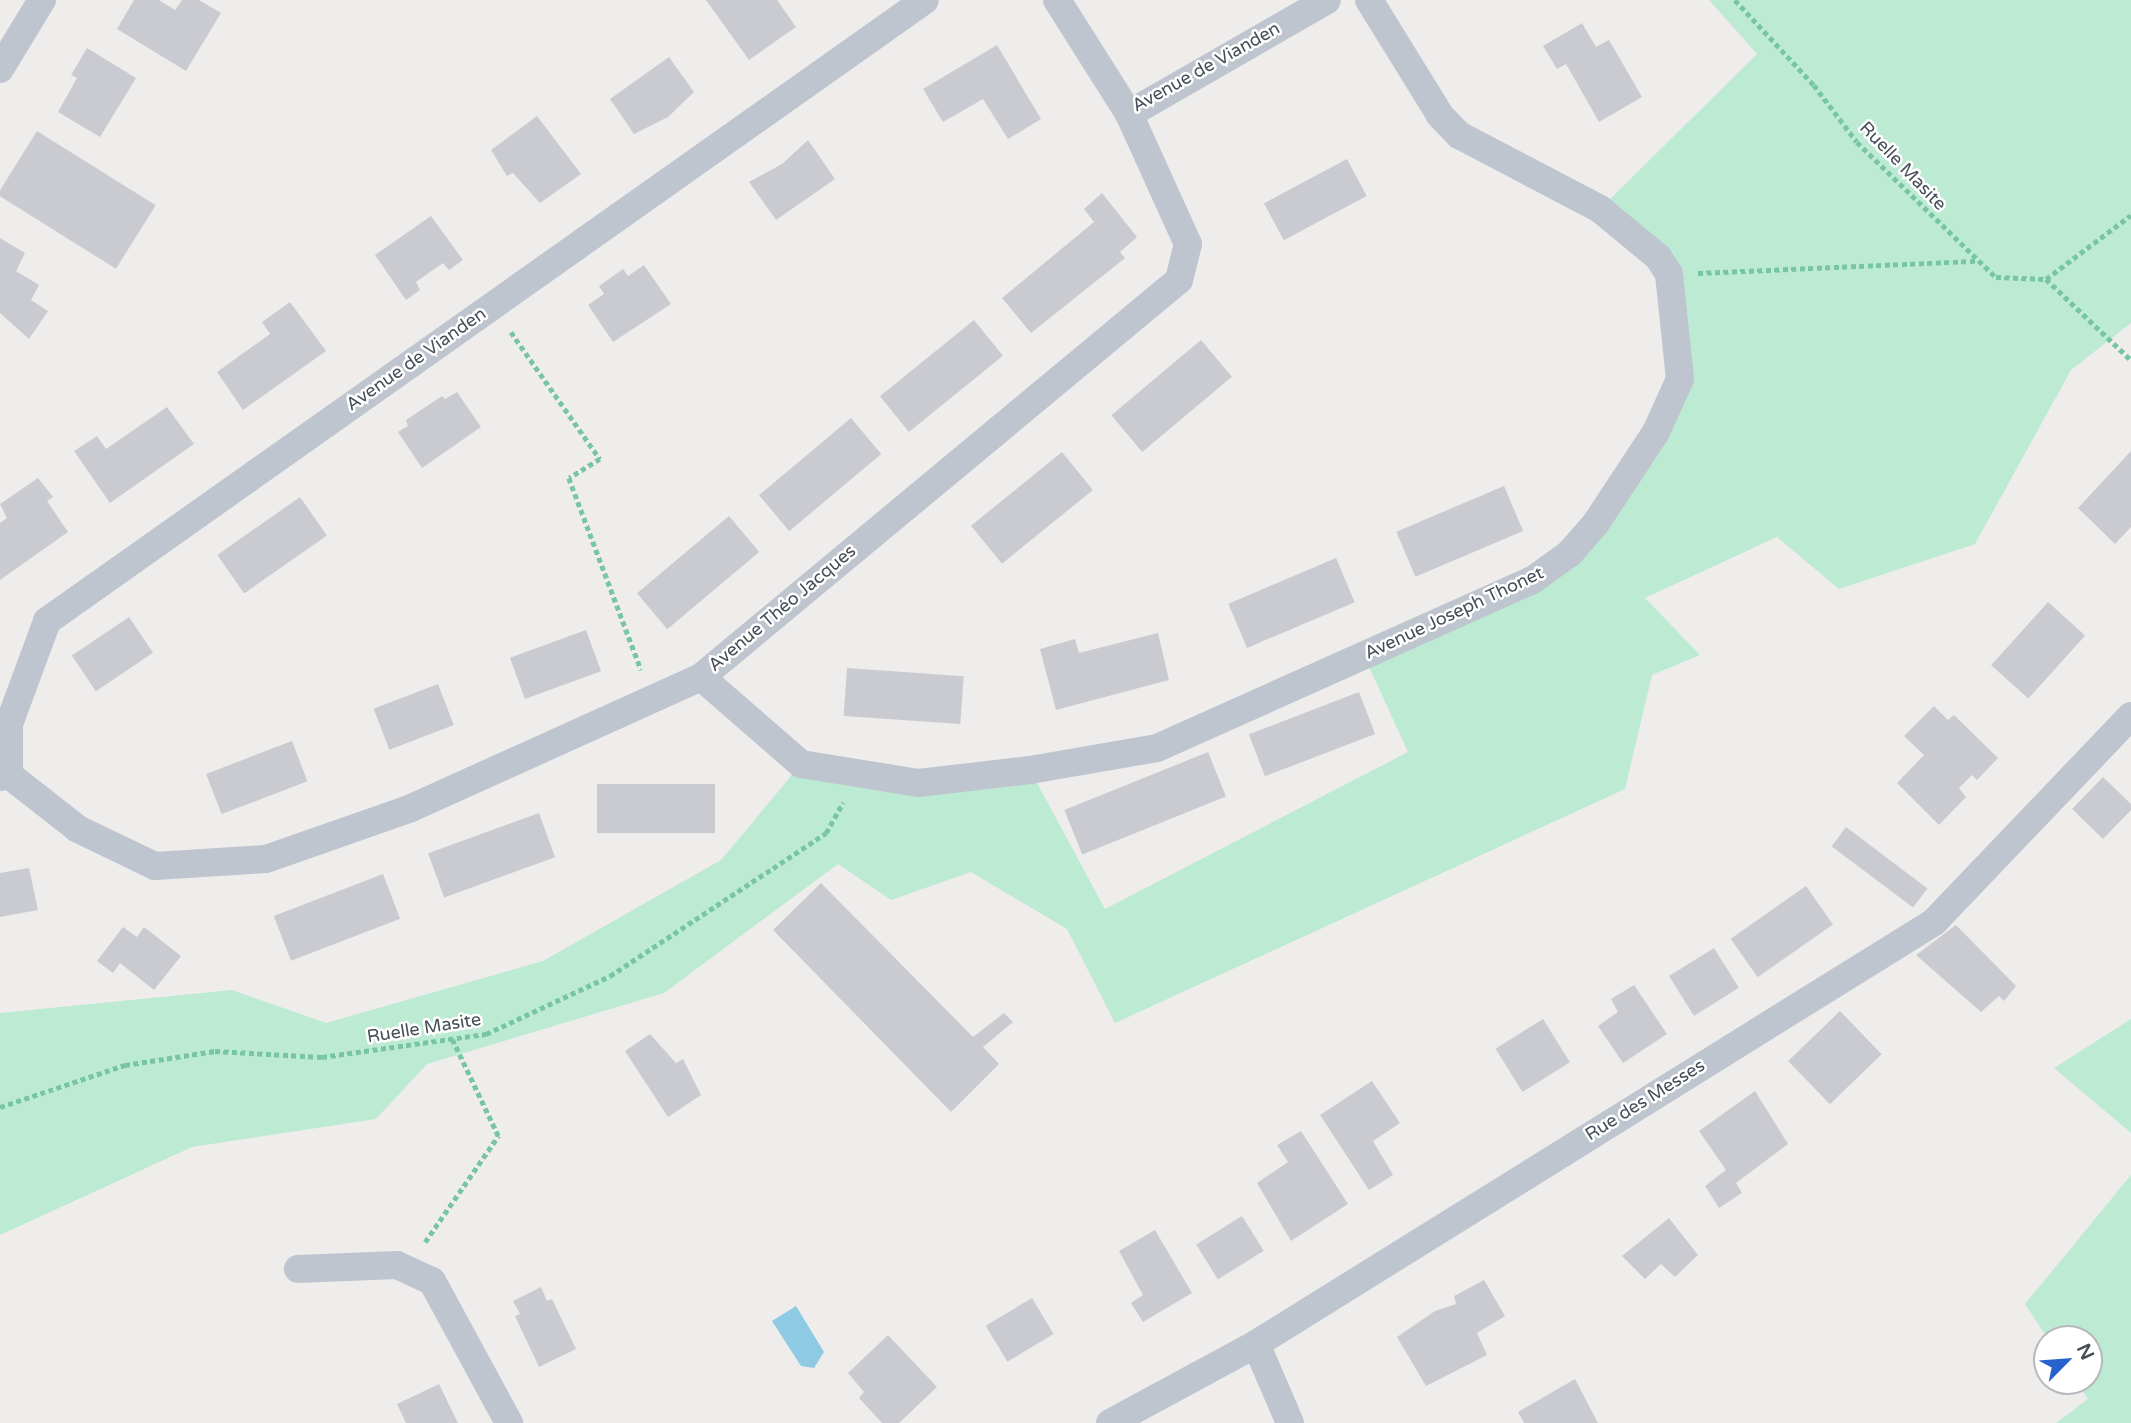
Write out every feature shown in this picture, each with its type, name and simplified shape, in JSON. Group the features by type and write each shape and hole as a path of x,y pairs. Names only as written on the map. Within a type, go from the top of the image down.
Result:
{"street":[{"path":"0,69 42,0"},
{"name":"Avenue de Vianden","path":"4,776 9,724 47,621 925,0"},
{"name":"Avenue de Vianden","path":"1057,0 1129,114 1327,0"},
{"path":"1369,0 1440,115 1459,135 1600,209 1658,257 1669,274"},
{"name":"Avenue Théo Jacques","path":"4,776 78,830 155,866 265,859 409,809 701,677 1179,280 1188,244 1129,114"},
{"name":"Avenue Joseph Thonet","path":"701,677 801,764 851,775 918,783 1157,748 1534,579 1570,553 1596,523 1656,432 1680,379 1669,274"},
{"name":"Rue des Messes","path":"1110,1423 1256,1344 1934,922 2131,716"},
{"path":"298,1269 397,1265 432,1281 509,1423"},
{"path":"1256,1344 1290,1423"}],"path":[{"name":"Ruelle Masite","path":"1735,0 1814,85 1857,142 1976,261 1996,277 2046,279"},
{"path":"2131,215 2046,279 2131,360"},
{"path":"1669,274 1976,261"},
{"path":"493,305 600,459 569,478 651,698"},
{"name":"Ruelle Masite","path":"0,1107 138,1063 215,1051 322,1058 486,1034 610,976 825,833 846,795 851,775"},
{"path":"407,1269 498,1136 452,1039"}],"green space":[{"path":"1709,0 2131,0 2131,323 2071,370 1975,544 1839,589 1777,537 1645,598 1700,655 1652,675 1625,789 1115,1023 1067,929 971,872 891,900 838,864 664,993 427,1064 376,1119 192,1147 0,1235 0,1013 232,990 326,1023 543,961 721,860 801,764 851,775 1030,770 1105,909 1408,752 1364,656 1570,553 1680,379 1669,274 1600,209 1757,54"},
{"path":"2131,1019 2131,1133 2054,1068"},
{"path":"2131,1175 2131,1423 2056,1423 2088,1399 2085,1395 2103,1395 2103,1325 2039,1325 2025,1304"}],"water":[{"path":"796,1306 824,1352 814,1368 801,1366 772,1321"}],"building":[{"path":"134,0 159,0 175,10 182,0 199,0 221,13 186,71 117,29"},
{"path":"706,0 777,0 796,27 749,60"},
{"path":"1582,23 1596,47 1609,40 1642,97 1599,122 1566,64 1557,69 1543,46"},
{"path":"997,45 1041,119 1008,139 983,99 943,122 923,89"},
{"path":"87,48 136,78 100,137 58,112 77,78 71,75"},
{"path":"669,57 694,92 668,117 634,134 610,99"},
{"path":"537,116 581,174 540,203 513,173 507,176 491,150"},
{"path":"37,131 156,205 116,269 0,196 0,190"},
{"path":"808,140 835,179 776,220 749,182 782,164"},
{"path":"1347,159 1367,196 1284,240 1264,203"},
{"path":"1102,193 1137,237 1120,252 1125,258 1031,333 1002,298 1094,222 1084,209"},
{"path":"431,216 463,260 449,270 443,263 430,272 416,282 420,290 406,300 375,255"},
{"path":"0,238 25,253 16,271 39,285 31,300 48,311 29,339 0,313"},
{"path":"644,265 671,304 613,342 588,305 604,294 599,286 623,269 628,276"},
{"path":"290,302 326,351 243,410 217,372 270,334 262,322"},
{"path":"974,320 1003,356 909,432 880,396"},
{"path":"1201,340 1232,377 1142,452 1111,415"},
{"path":"457,392 481,427 422,468 398,432 408,426 406,420 442,396 445,399"},
{"path":"167,407 194,444 110,503 74,451 97,436 106,449"},
{"path":"851,418 881,454 789,531 759,495"},
{"path":"2131,451 2131,527 2115,544 2078,508"},
{"path":"1062,452 1093,490 1002,564 971,526"},
{"path":"38,478 53,497 47,501 68,532 0,580 0,523 7,518 0,504"},
{"path":"1504,486 1523,531 1415,577 1396,532"},
{"path":"300,497 327,536 244,593 217,555"},
{"path":"729,516 759,552 667,629 637,593"},
{"path":"1336,558 1355,602 1247,648 1228,604"},
{"path":"2048,602 2085,635 2028,699 1991,665"},
{"path":"129,617 153,653 96,691 72,656"},
{"path":"586,630 601,671 525,699 510,658"},
{"path":"1158,633 1169,680 1056,710 1040,649 1075,639 1079,653"},
{"path":"847,668 964,676 960,724 844,716"},
{"path":"438,684 454,725 389,750 374,709"},
{"path":"1359,692 1375,734 1265,776 1249,734"},
{"path":"1934,706 1948,720 1954,715 1998,758 1977,780 1972,775 1959,788 1966,797 1939,825 1897,783 1924,755 1904,736"},
{"path":"292,741 307,781 222,814 206,774"},
{"path":"1208,752 1226,797 1082,855 1064,810"},
{"path":"2103,777 2131,804 2131,810 2103,839 2072,809"},
{"path":"597,784 715,784 715,833 597,833"},
{"path":"539,813 555,857 444,898 428,853"},
{"path":"1846,827 1927,888 1913,908 1832,846"},
{"path":"29,868 38,910 0,917 0,873"},
{"path":"383,874 400,919 291,961 274,916"},
{"path":"821,883 973,1037 1004,1013 1013,1022 983,1047 999,1064 951,1112 773,930"},
{"path":"1806,886 1833,925 1758,977 1731,939"},
{"path":"1956,925 2016,986 2004,1001 1999,996 1981,1012 1916,955"},
{"path":"123,927 137,937 144,927 181,956 154,990 120,963 113,973 97,961"},
{"path":"1714,948 1739,988 1694,1016 1669,976"},
{"path":"1634,985 1667,1034 1623,1063 1598,1026 1618,1012 1611,999"},
{"path":"1840,1011 1882,1054 1830,1104 1788,1061"},
{"path":"1543,1019 1570,1062 1523,1092 1496,1049"},
{"path":"650,1034 676,1063 683,1059 701,1095 668,1117 625,1051"},
{"path":"1372,1081 1400,1123 1373,1141 1393,1175 1369,1190 1320,1115"},
{"path":"1755,1091 1788,1144 1736,1183 1742,1193 1719,1208 1705,1186 1726,1170 1699,1131"},
{"path":"1301,1131 1348,1204 1291,1241 1257,1183 1288,1162 1277,1145"},
{"path":"1242,1216 1264,1251 1218,1279 1196,1245"},
{"path":"1669,1218 1698,1255 1675,1277 1661,1264 1645,1279 1622,1256"},
{"path":"1155,1230 1192,1293 1143,1322 1131,1303 1143,1295 1119,1251"},
{"path":"1484,1280 1505,1316 1477,1333 1487,1355 1426,1386 1397,1337 1435,1311 1456,1304 1454,1296"},
{"path":"541,1287 547,1301 552,1299 576,1349 539,1367 515,1316 520,1314 513,1301"},
{"path":"1032,1298 1054,1334 1007,1362 986,1326"},
{"path":"888,1335 937,1387 899,1423 882,1423 859,1398 864,1392 848,1373"},
{"path":"1575,1379 1598,1423 1524,1423 1518,1412"},
{"path":"439,1384 458,1423 406,1423 397,1404"}]}
